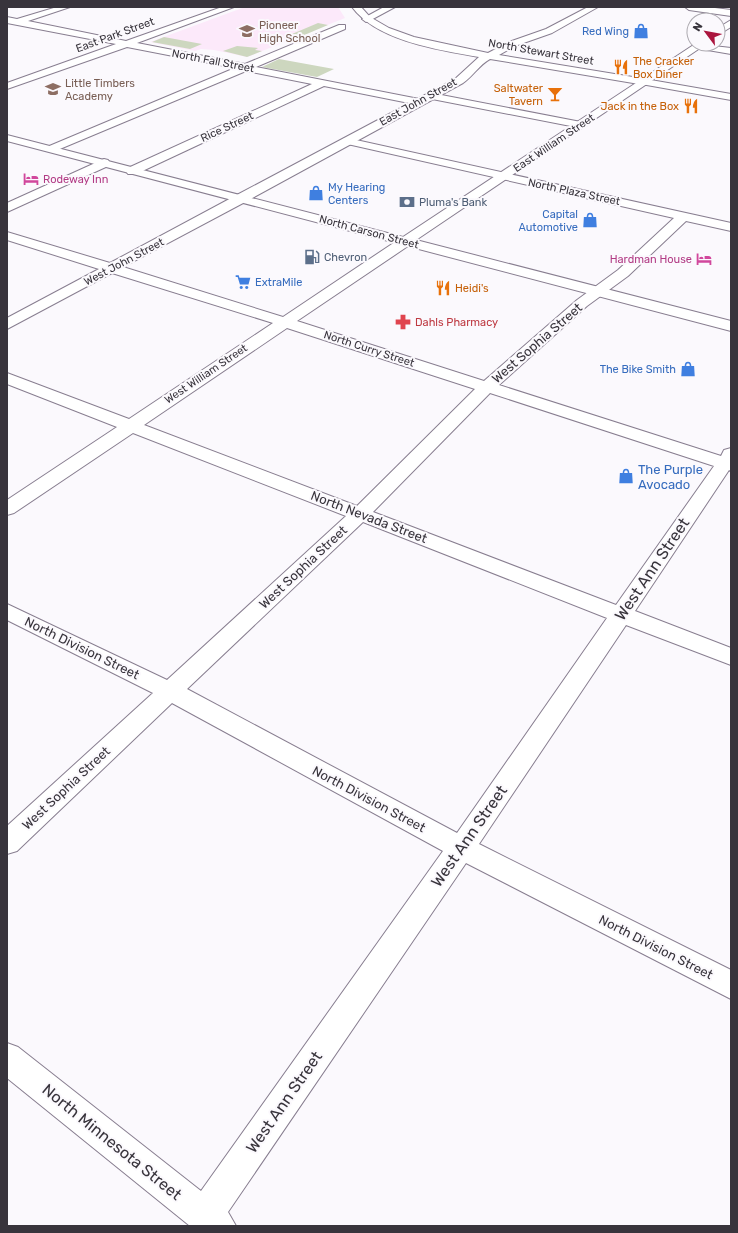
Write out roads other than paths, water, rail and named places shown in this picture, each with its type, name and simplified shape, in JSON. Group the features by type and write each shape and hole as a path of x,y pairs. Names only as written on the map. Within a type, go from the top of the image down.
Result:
{"street":[{"path":"10,22 66,7"},
{"name":"East Park Street","path":"7,86 230,7"},
{"name":"North Stewart Street","path":"356,7 366,19 404,36 443,47 731,97"},
{"path":"366,19 391,7"},
{"name":"East John Street","path":"240,199 459,81 467,75 476,63 512,44 549,31 594,7"},
{"path":"689,7 731,13"},
{"name":"North Fall Street","path":"10,22 419,102"},
{"path":"51,149 342,28"},
{"name":"East William Street","path":"406,241 690,52"},
{"name":"Rice Street","path":"132,171 322,83"},
{"path":"431,96 581,125"},
{"name":"North Carson Street","path":"7,138 731,326"},
{"name":"North Plaza Street","path":"347,141 731,227"},
{"path":"7,208 104,163"},
{"name":"West John Street","path":"7,324 240,199"},
{"name":"West Sophia Street","path":"7,843 360,514 427,444 487,387 582,302 600,292 684,216"},
{"name":"North Curry Street","path":"7,236 487,387 729,461"},
{"name":"West William Street","path":"7,509 406,241"},
{"name":"North Nevada Street","path":"7,378 731,657"},
{"name":"West Ann Street","path":"211,1221 461,848 621,614 729,461"},
{"name":"North Division Street","path":"7,610 170,691 461,848 731,985"},
{"name":"North Minnesota Street","path":"7,1058 211,1221"}],"place":[{"name":"Pioneer High School","path":"247,31"},
{"name":"Red Wing","path":"641,31"},
{"name":"The Cracker Box Diner","path":"621,67"},
{"name":"Little Timbers Academy","path":"53,89"},
{"name":"Saltwater Tavern","path":"555,94"},
{"name":"Jack in the Box","path":"691,106"},
{"name":"Rodeway Inn","path":"31,179"},
{"name":"My Hearing Centers","path":"316,193"},
{"name":"Pluma's Bank","path":"407,202"},
{"name":"Capital Automotive","path":"590,220"},
{"name":"Chevron","path":"312,257"},
{"name":"Hardman House","path":"704,259"},
{"name":"ExtraMile","path":"243,282"},
{"name":"Heidi's","path":"443,288"},
{"name":"Dahls Pharmacy","path":"403,322"},
{"name":"The Bike Smith","path":"688,369"},
{"name":"The Purple Avocado","path":"626,476"}]}
